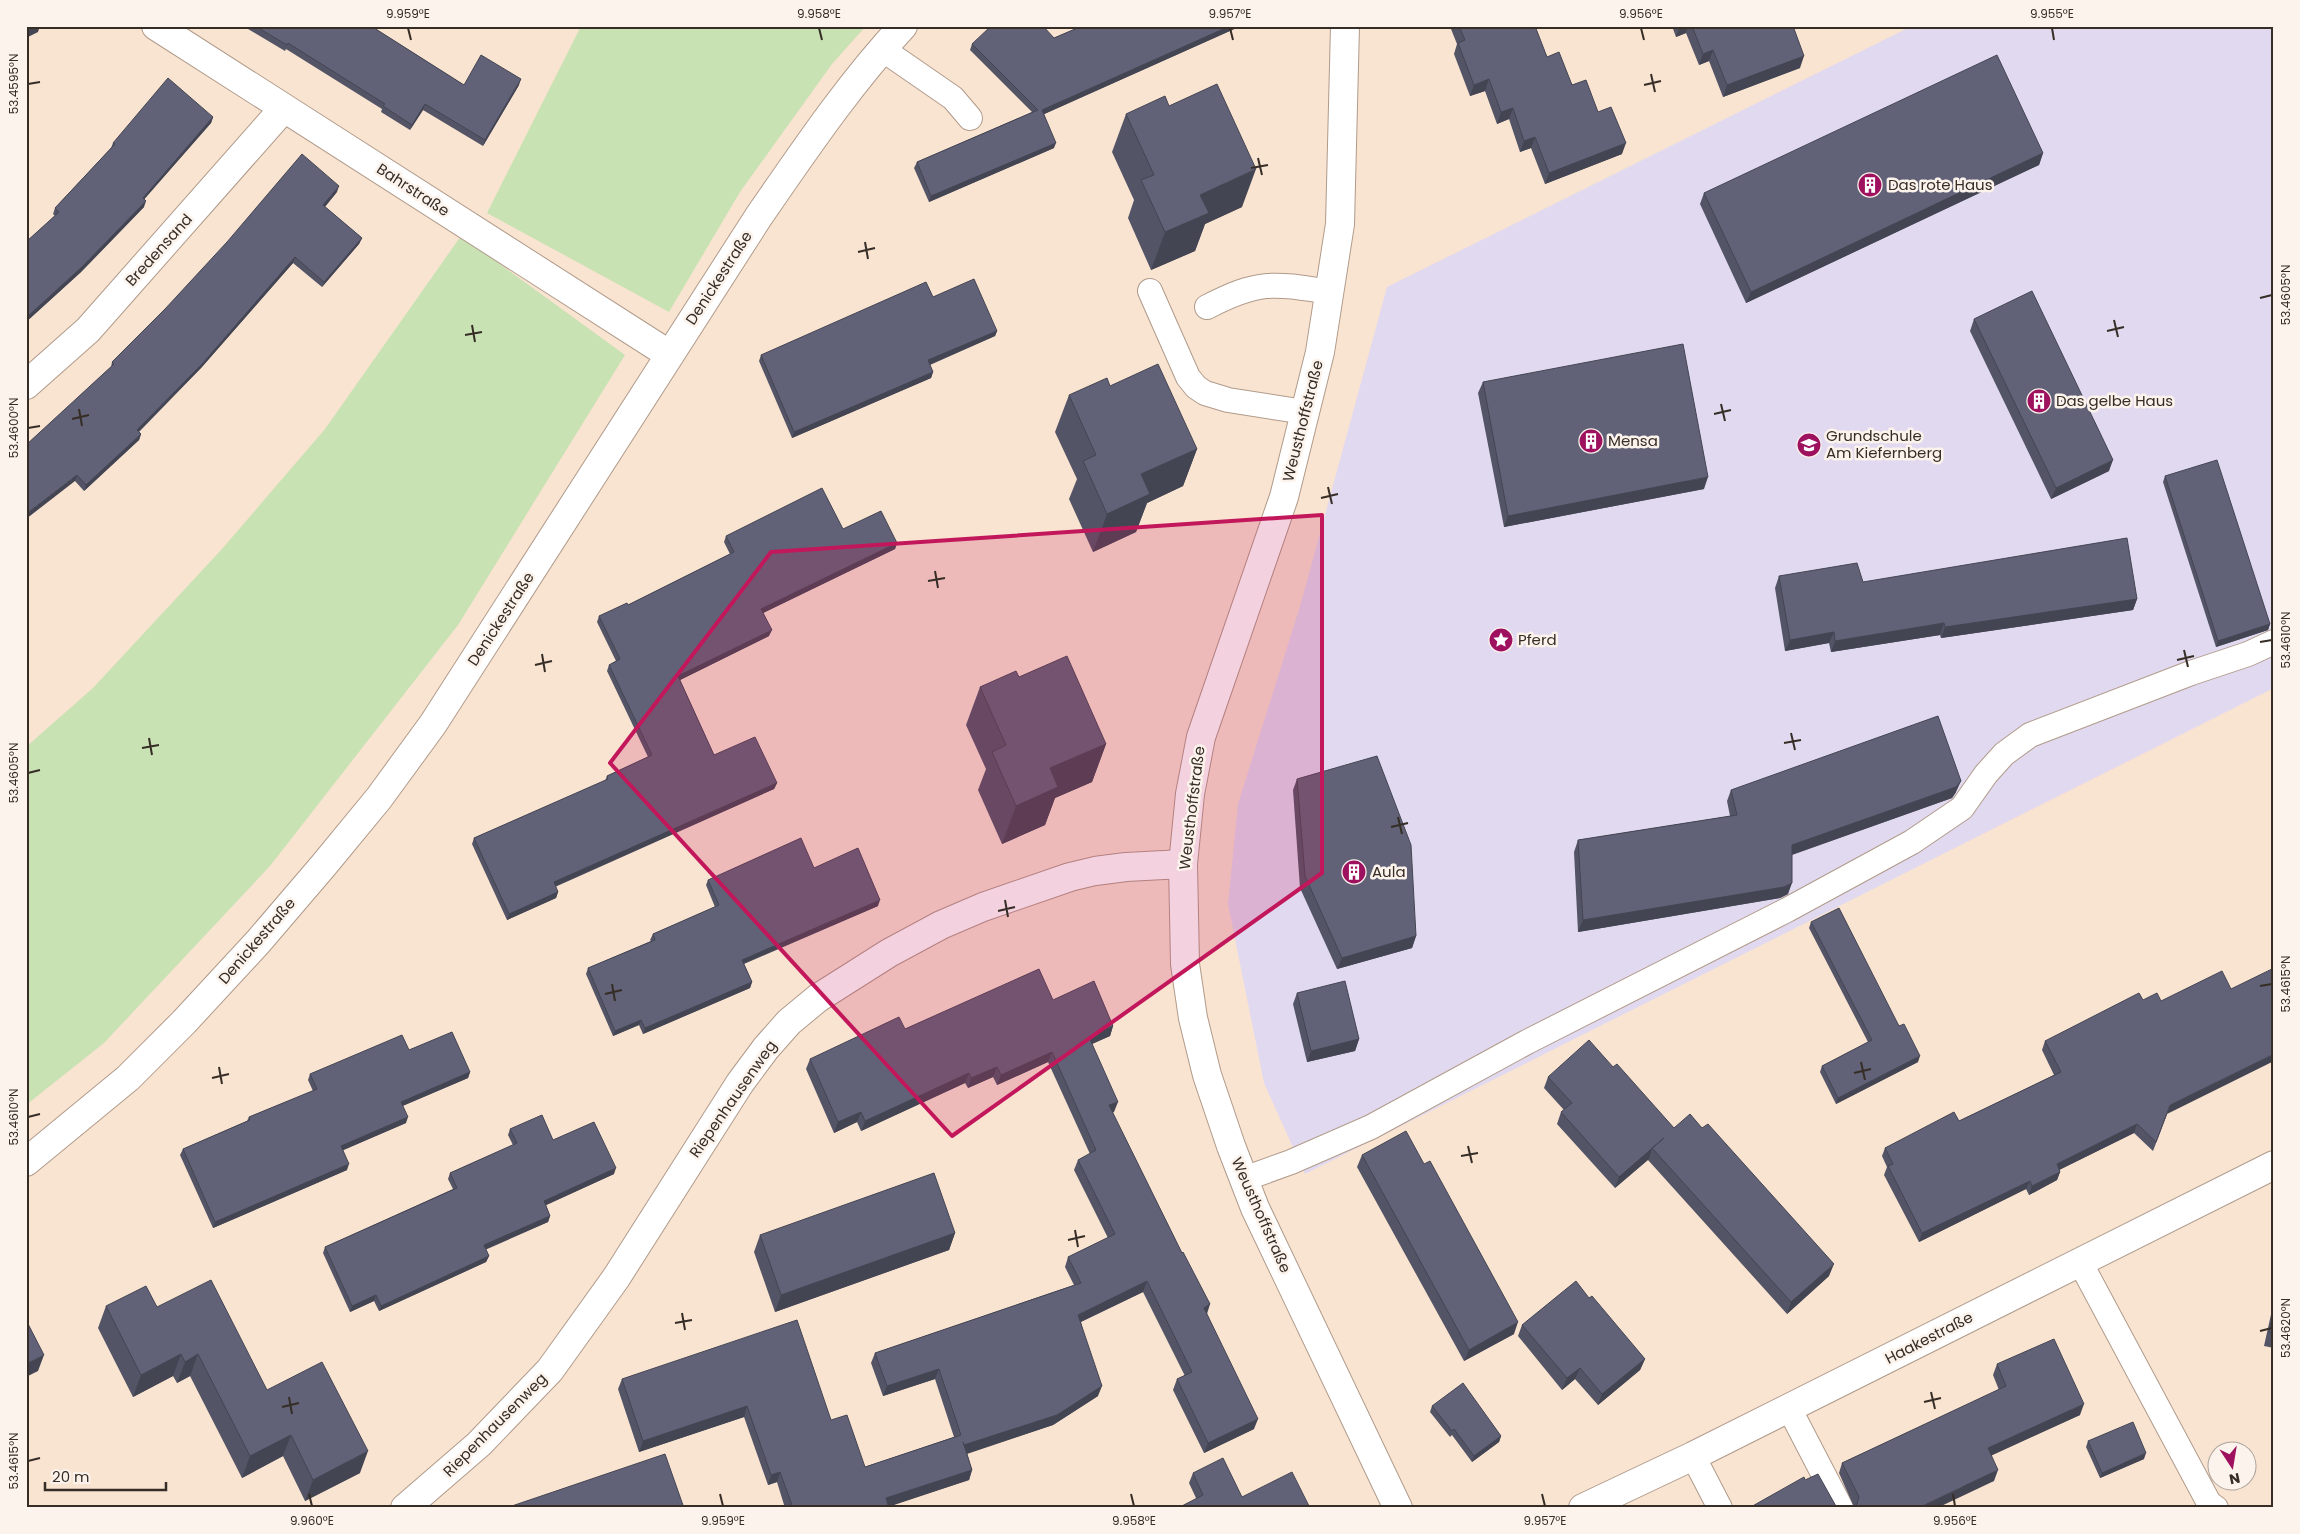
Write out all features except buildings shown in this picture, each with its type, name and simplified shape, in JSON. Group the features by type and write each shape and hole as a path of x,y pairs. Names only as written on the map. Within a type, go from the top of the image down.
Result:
{"street":[{"name":"Bahrstraße","path":"156,26 670,354"},
{"name":"Denickestraße","path":"28,1158 128,1078 184,1022 258,942 379,798 438,716 670,354 808,145 882,48 903,26"},
{"name":"Weusthoffstraße","path":"1344,26 1340,224 1320,352 1284,497 1201,737 1190,794 1183,864 1186,964 1192,1018 1207,1075 1255,1208 1398,1508"},
{"name":"Bredensand","path":"26,385 88,330 284,108"},
{"name":"Riepenhausenweg","path":"405,1508 479,1444 550,1370 616,1278 746,1076 789,1022 818,998 890,953 941,925 983,907 1070,877 1095,871 1126,867 1183,864"},
{"name":"Haakestraße","path":"1583,1508 1693,1456 2274,1165"}],"lane":[{"path":"882,48 953,98 970,118"},
{"path":"1207,307 1240,290 1256,286 1293,286 1330,292"},
{"path":"1150,291 1188,377 1196,387 1205,393 1228,400 1252,402 1305,412"},
{"path":"1244,1179 1298,1159 1371,1127 1527,1042 1787,910 1912,842 1962,808 1986,774 2004,754 2030,735 2191,673 2248,654 2274,642"},
{"path":"2080,1262 2209,1503 2216,1508"},
{"path":"1789,1408 1841,1508"},
{"path":"1693,1456 1720,1508"}],"highlighted area":[{"path":"1322,515 1322,873 952,1136 610,763 771,552"}],"shaded area":[{"name":"Grundschule Am Kiefernberg","path":"1912,26 2274,26 2274,688 1305,1174 1264,1083 1228,904 1238,804 1301,603 1387,287"}],"green space":[{"path":"581,26 866,26 832,64 740,192 669,312 487,213"},
{"path":"461,236 625,355 458,625 270,866 104,1043 26,1105 26,747 93,688 222,549 325,429"}],"place":[{"name":"Das rote Haus","path":"1870,185"},
{"name":"Das gelbe Haus","path":"2039,401"},
{"name":"Mensa","path":"1591,441"},
{"name":"Grundschule Am Kiefernberg","path":"1809,445"},
{"name":"Pferd","path":"1501,640"},
{"name":"Aula","path":"1354,872"}]}
